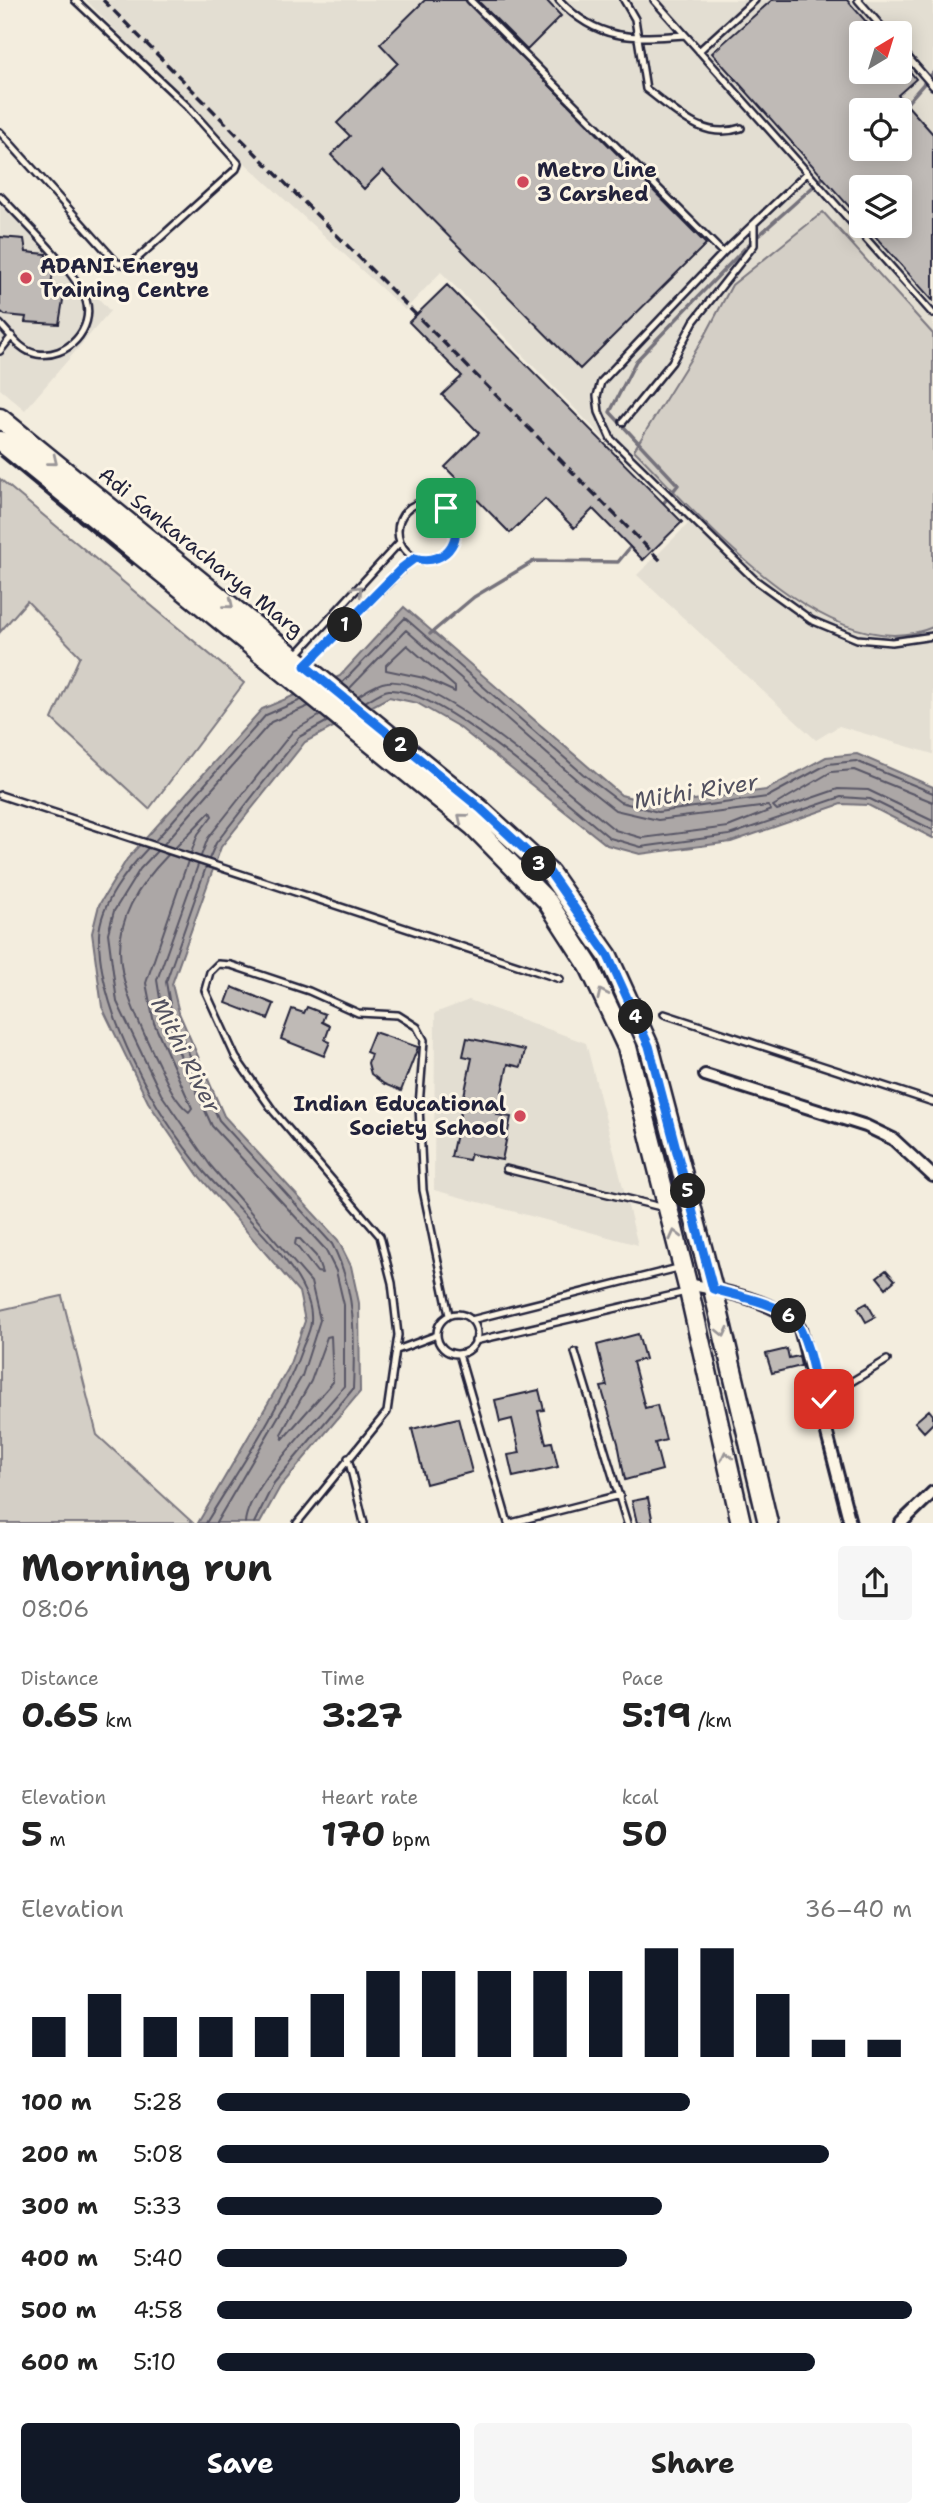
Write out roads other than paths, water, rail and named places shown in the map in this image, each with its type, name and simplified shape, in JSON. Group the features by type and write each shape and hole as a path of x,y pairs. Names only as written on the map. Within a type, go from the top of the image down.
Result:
{"main road":[{"name":"Adi Sankaracharya Marg","path":"0,418 480,808 550,873 608,956 649,1046 713,1289 768,1523"},
{"name":"Adi Sankaracharya Marg","path":"0,441 472,826 547,901 589,967 627,1047 686,1281 741,1523"}],"street":[{"path":"705,1075 866,1126 893,1139 933,1176"},
{"path":"686,1281 781,1310 793,1318 800,1329 850,1523"},
{"path":"901,1523 933,1492"}],"lane":[{"path":"0,132 117,263 124,266 130,265 236,169 238,163 188,107 75,0"},
{"path":"470,0 723,253"},
{"path":"559,0 568,10 610,35 639,39 685,35"},
{"path":"624,0 635,19 646,89 695,125 723,134 741,128"},
{"path":"654,0 933,314"},
{"path":"699,51 755,0"},
{"path":"858,0 876,21"},
{"path":"912,62 933,86"},
{"path":"807,173 723,253 601,382 597,396 599,412 611,439 722,551 754,579 811,620 841,634 874,642 909,641 933,636"},
{"path":"0,196 72,276 85,298 89,313 79,338 56,353 37,354 23,348 0,324"},
{"path":"622,422 673,362 694,321 754,245 754,224"},
{"path":"0,351 12,336"},
{"path":"426,501 446,508 456,526 452,546 436,559 415,558 400,542 398,528 406,510 426,501"},
{"path":"300,662 400,542"},
{"path":"300,662 415,558"},
{"path":"0,795 560,979"},
{"path":"297,1523 387,1412 397,1350 393,1283 380,1236 274,1112 236,1058 205,989 210,972 218,964 231,965 309,991 358,1013 398,1015 416,1027 424,1040 419,1106 423,1190 449,1315"},
{"path":"664,1014 933,1102"},
{"path":"506,1169 668,1209"},
{"path":"471,1320 686,1281"},
{"path":"475,1341 686,1281"},
{"path":"461,1314 471,1320 476,1330 475,1341 469,1350 459,1354 442,1347 437,1335 440,1323 449,1315 461,1314"},
{"path":"397,1350 437,1335"},
{"path":"575,1352 627,1523"},
{"path":"459,1354 510,1523 620,1495"},
{"path":"820,1401 887,1360"},
{"path":"348,1458 364,1523"}],"water":[{"name":"Mithi River","path":"404,607 621,795 658,805 766,790 826,757 857,754 933,787 933,838 868,805 841,804 731,842 640,854 607,845 459,727 417,703 389,697 305,742 221,847 172,984 179,1013 224,1116 338,1240 351,1266 359,1303 360,1392 280,1487 260,1523 198,1523 288,1369 305,1321 299,1292 198,1175 148,1102 102,1007 92,933 99,905 127,859 262,709 340,676"}],"waterway":[{"path":"911,98 933,73"},
{"path":"662,505 678,485 610,412 636,361 748,245 825,176"},
{"path":"430,634 474,597 534,561 618,562 632,545"}],"railway":[{"path":"103,0 661,561"}],"place":[{"name":"Metro Line 3 Carshed","path":"523,182"},
{"name":"ADANI Energy Training Centre","path":"26,278"},
{"name":"Indian Educational Society School","path":"520,1116"}]}
